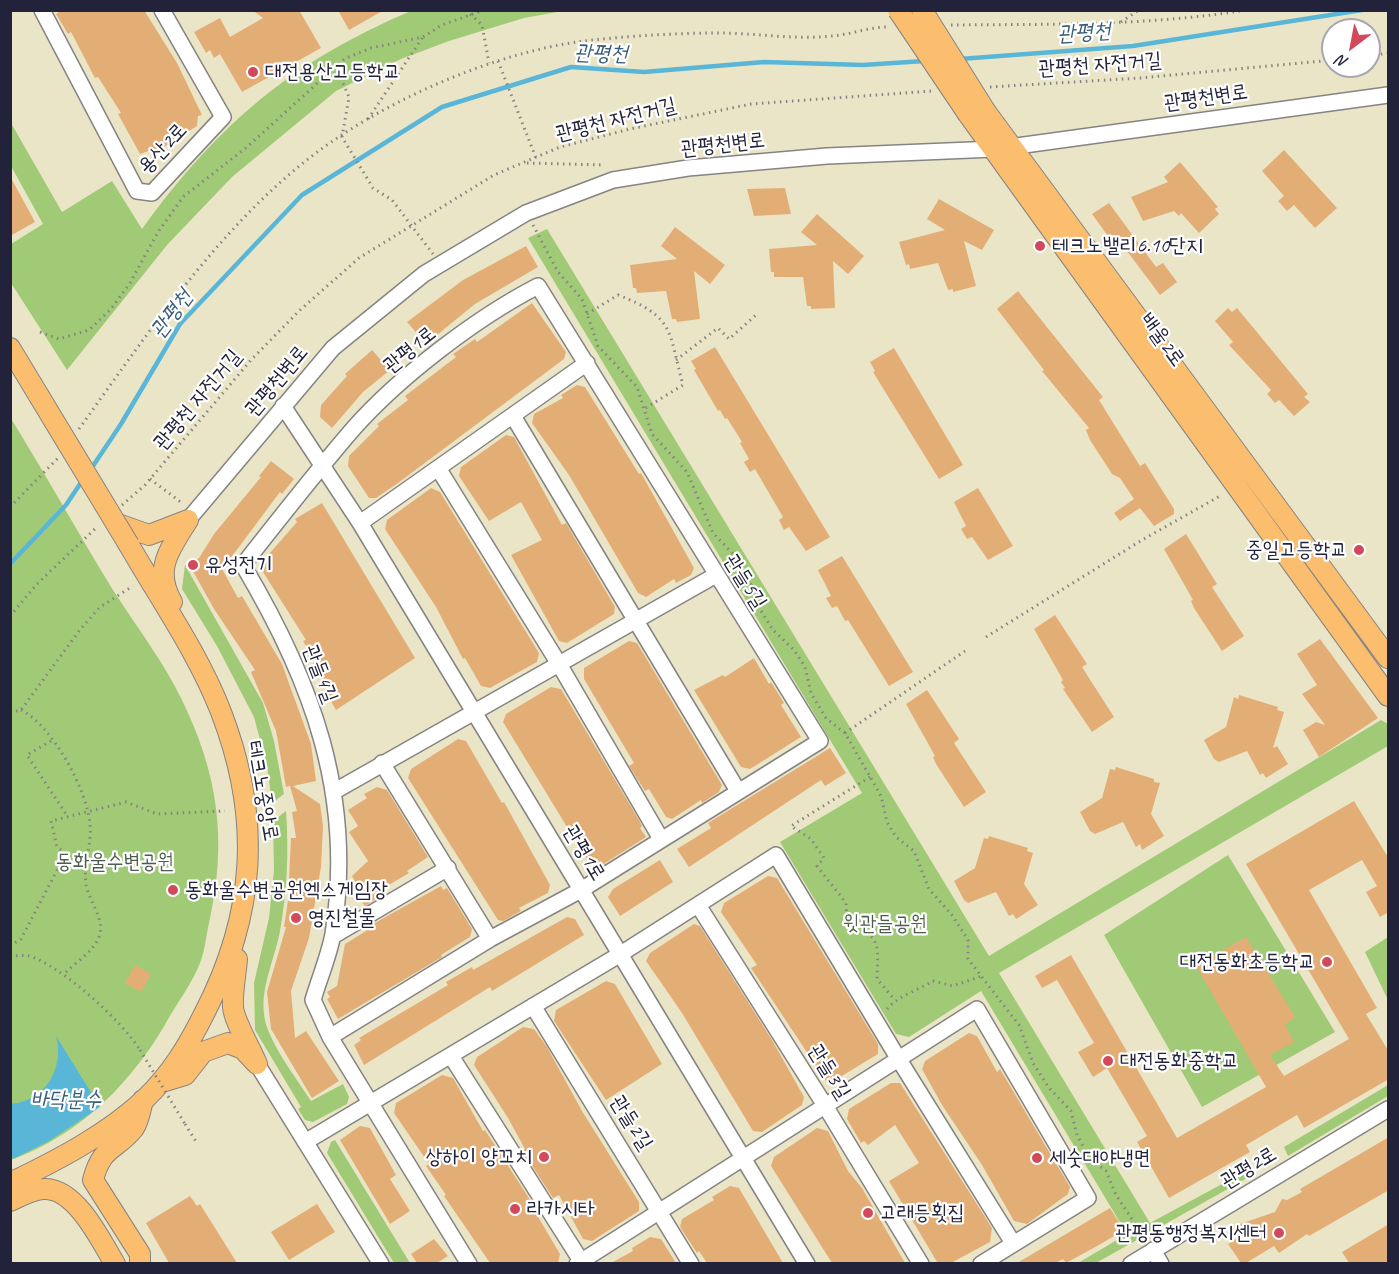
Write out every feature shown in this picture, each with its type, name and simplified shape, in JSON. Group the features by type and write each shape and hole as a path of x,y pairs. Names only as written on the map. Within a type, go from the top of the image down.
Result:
{"main road":[{"name":"배울2로","path":"922,10 977,113"},
{"name":"배울2로","path":"895,18 977,113 1389,658"},
{"name":"배울2로","path":"1003,147 1389,696"},
{"name":"테크노중앙로","path":"10,348 112,520 133,538 173,621 201,669 221,712 236,758 249,854 247,893 240,924 222,980 183,1056 144,1100 54,1161 10,1183"},
{"path":"133,538 149,535 191,516"},
{"path":"173,621 177,609 166,591 162,568 171,547 191,516"},
{"path":"240,924 233,1007 238,1024 246,1036 257,1064"},
{"path":"162,1082 185,1075 203,1052 228,1043 243,1049 257,1064"},
{"path":"140,1263 140,1254 93,1180 98,1162 108,1149 134,1127 144,1100"},
{"path":"10,1201 44,1188 56,1190 81,1209 115,1263"}],"street":[{"name":"용산2로","path":"42,10 137,191 152,193 223,117 162,10"},
{"name":"관평천변로","path":"191,516 333,348 439,263 526,213 614,180 688,168 827,156 1003,147 1389,95"},
{"name":"관평1로","path":"324,464 354,428 389,393 452,343 518,296 537,286"},
{"name":"관들5길","path":"537,286 820,741 581,890"},
{"path":"360,523 587,363"},
{"name":"관평1로","path":"283,406 324,464 807,1263"},
{"path":"513,416 637,619 738,791"},
{"name":"관들4길","path":"324,464 243,565 273,617 300,673 325,749 335,791 338,838 333,936 313,1000 330,1037 369,1103"},
{"path":"438,468 559,664 661,839"},
{"path":"335,791 716,575"},
{"path":"382,763 490,939"},
{"path":"305,1142 619,955 776,855 898,1058 1014,1243"},
{"path":"333,936 448,868"},
{"path":"330,1037 490,939 581,890"},
{"name":"관들3길","path":"698,905 921,1263"},
{"name":"관들2길","path":"533,1006 691,1263"},
{"path":"451,1056 580,1263 824,1104 977,1009 1088,1198 981,1263"},
{"path":"257,1064 381,1263"},
{"path":"369,1103 469,1263"},
{"name":"관평2로","path":"1131,1263 1157,1257 1389,1109"}],"path":[{"path":"367,120 423,38 467,12 484,10"},
{"path":"1119,23 1139,10"},
{"name":"관평천 자전거길","path":"945,26 1119,23 1202,18 1246,10"},
{"path":"467,12 482,25 489,64"},
{"path":"79,430 177,297 224,242 303,162 367,120 467,71 498,61 584,41 720,33 831,36 895,18"},
{"path":"40,332 59,339 89,330 111,309 130,283 158,232 183,197 213,171 247,147 344,59 371,48 423,38"},
{"path":"498,61 536,158"},
{"name":"관평천 자전거길","path":"988,87 1140,78 1321,61"},
{"path":"336,66 349,97 342,137 373,188 392,200 439,263"},
{"name":"관평천 자전거길","path":"10,616 37,584 112,520 251,360 300,310 359,258 494,175 525,164 560,147 620,131 751,104 942,91"},
{"path":"525,164 604,165"},
{"path":"526,213 558,272 582,299 598,346 637,387 652,434 687,472 713,533 735,556 768,622 794,650 805,667 811,693 826,718 845,733 881,796 896,837 914,851 929,889 968,940 968,959 1019,1025 1033,1063 1048,1088 1071,1111 1077,1135 1090,1159 1106,1171 1116,1195 1157,1257"},
{"path":"587,314 618,295 645,305 667,324 683,385 644,409"},
{"path":"676,360 718,328 729,339 756,315"},
{"path":"10,507 60,456"},
{"path":"150,479 191,516"},
{"path":"986,637 1142,540 1220,496"},
{"path":"10,712 21,710 79,631 100,607 137,583"},
{"path":"845,733 964,651"},
{"path":"21,710 37,721 80,787 90,824 84,868 86,888 100,926 99,937 65,973"},
{"path":"51,741 27,755 68,817"},
{"path":"870,777 791,826 811,839 824,858 817,866 846,903 847,924 866,929 878,947 877,979 894,1000"},
{"path":"10,946 21,939 64,857 63,851 57,847 51,820 126,802 157,814 225,811"},
{"path":"10,956 28,956 65,973 128,1031 197,1143"},
{"path":"886,1010 894,1000 933,981 953,986 982,976"}],"green space":[{"path":"413,10 563,11 524,18 449,41 401,59 336,91 232,177 167,245 67,370 11,283 11,244 43,224 11,166 11,123 62,212 112,181 142,229 200,157 261,99 330,51"},
{"name":"윗관들공원","path":"547,229 989,956 1381,720 1388,724 1388,746 999,973 1150,1223 1246,1171 1249,1177 1096,1263 1078,1263 1127,1234 981,991 909,1037 896,1034 780,842 862,793 528,238"},
{"name":"동화울수변공원","path":"10,417 105,577 163,665 180,696 193,724 211,779 218,835 215,893 202,958 157,1038 123,1082 83,1120 61,1136 11,1160"},
{"path":"185,565 263,703 274,741 284,794 272,803 267,766 254,717 217,646 182,589"},
{"path":"286,811 287,871 284,901 280,931 265,992 265,1017 277,1049 311,1101 343,1084 349,1097 347,1104 313,1122 305,1120 298,1109 301,1107 255,1030 254,983 269,918 274,870 273,821"},
{"path":"1228,855 1335,1032 1202,1107 1104,935"},
{"path":"1388,937 1388,1000 1365,952"},
{"path":"1388,1085 1388,1096 1288,1156 1284,1147"},
{"path":"335,1140 410,1263 394,1263 327,1153 331,1142"}],"water":[{"name":"바닥분수","path":"56,1036 100,1107 49,1141 13,1159 11,1155 11,1104 34,1097 50,1081 58,1060"}],"building":[{"path":"62,10 144,10 177,63 202,115 198,116 197,126 156,152 154,149 140,154 118,114 121,113 98,77 95,78 71,32 68,34 56,14"},
{"path":"252,10 299,10 321,48 242,92 220,54 214,58 210,50 206,53 194,32 220,18 230,37 263,18"},
{"path":"338,10 384,10 349,30"},
{"path":"1284,150 1337,208 1315,228 1294,205 1287,211 1278,201 1284,196 1262,171"},
{"path":"1180,162 1218,207 1215,209 1219,214 1199,233 1181,213 1179,216 1174,211 1143,221 1131,197 1168,182 1164,177"},
{"path":"10,176 35,222 10,236"},
{"path":"785,188 791,214 754,216 747,189"},
{"path":"939,199 994,230 982,250 964,241 976,286 953,292 953,289 948,290 938,263 910,269 909,264 906,265 899,242 945,230 927,219"},
{"path":"1109,203 1156,267 1163,263 1177,282 1160,295 1124,247 1118,250 1092,214"},
{"path":"817,214 864,256 848,274 833,261 835,308 811,309 811,306 807,306 803,277 774,277 774,272 771,272 769,249 817,245 801,232"},
{"path":"675,227 725,265 710,284 694,271 700,319 677,322 676,319 672,319 666,291 637,293 636,288 633,288 630,265 677,259 661,246"},
{"path":"526,246 538,267 475,304 426,344 407,322 463,280"},
{"path":"1018,291 1103,397 1099,400 1140,466 1145,463 1174,509 1174,514 1154,526 1140,508 1120,521 1114,513 1134,499 1120,478 1112,474 1090,440 1086,430 1089,428 1042,371 1044,370 997,309"},
{"path":"532,303 566,352 564,359 398,483 376,498 369,498 348,466 349,456 379,426 377,424 408,400 405,396 456,357 453,354 475,339 477,342"},
{"path":"1228,308 1232,312 1237,308 1308,394 1304,397 1310,402 1294,416 1279,400 1275,403 1267,394 1271,390 1229,345 1233,342 1215,321"},
{"path":"715,347 830,537 806,551 789,527 784,530 779,520 783,517 755,469 750,472 744,462 749,459 740,443 742,442 727,418 725,419 720,410 718,411 694,370 696,369 691,361"},
{"path":"894,348 963,465 939,479 873,372 875,371 870,362"},
{"path":"372,350 390,370 363,392 332,428 320,417 321,405 347,376 345,374"},
{"path":"577,385 585,387 639,474 641,473 694,568 691,575 676,583 674,579 646,597 638,593 569,475 532,423 534,414 563,398 561,395"},
{"path":"506,435 514,437 562,525 566,523 615,607 614,614 567,643 559,641 511,555 542,540 521,502 489,521 459,476 461,467"},
{"path":"271,461 294,479 282,494 280,492 227,563 221,567 238,598 242,596 282,664 311,744 316,781 293,786 320,804 323,826 321,867 309,938 291,991 295,1038 306,1031 339,1081 312,1098 271,1029 267,992 286,927 284,927 288,900 291,838 296,838 292,812 297,811 290,786 286,787 276,731 251,672 255,670 214,609 189,564 199,558 214,534 261,477 259,476"},
{"path":"431,488 440,492 539,653 537,662 490,688 481,686 465,658 463,659 436,607 385,529 387,520"},
{"path":"978,488 1013,546 988,560 972,537 967,539 961,529 966,526 954,502"},
{"path":"322,503 415,658 336,710 325,691 328,689 303,641 306,640 263,572 262,562 297,522 295,519"},
{"path":"1186,534 1217,584 1212,587 1244,636 1222,651 1194,608 1191,601 1193,600 1164,549"},
{"path":"842,556 913,672 889,686 848,620 845,621 837,606 832,608 826,598 831,596 818,570"},
{"path":"1055,615 1087,664 1082,667 1114,717 1092,732 1063,689 1065,688 1061,682 1063,680 1034,629"},
{"path":"1320,639 1378,718 1319,757 1303,730 1316,722 1325,725 1302,694 1317,685 1297,654"},
{"path":"629,641 637,643 722,785 719,792 702,803 701,800 672,819 666,817 649,789 645,791 629,766 634,763 584,679 584,668"},
{"path":"754,658 769,684 771,682 784,703 781,705 801,737 750,769 741,767 694,690 723,675 725,677"},
{"path":"551,687 561,689 639,820 642,826 640,828 646,837 599,867 589,863 503,722 506,714"},
{"path":"927,690 959,739 954,743 986,792 964,807 936,764 933,757 935,756 906,704"},
{"path":"1239,695 1278,707 1277,710 1284,712 1273,748 1277,746 1288,764 1266,778 1263,773 1260,775 1247,751 1219,762 1214,759 1204,740 1226,727 1234,697 1238,699"},
{"path":"458,739 466,741 502,803 504,802 550,885 548,893 519,908 521,911 503,921 498,920 408,778 411,769"},
{"path":"830,748 846,773 825,786 821,780 689,867 677,849 711,828 708,823"},
{"path":"1116,767 1160,783 1151,814 1164,836 1142,850 1140,844 1136,847 1123,822 1095,834 1090,831 1080,812 1102,798 1110,769 1115,770"},
{"path":"377,787 387,790 428,857 407,871 409,873 382,889 383,891 374,897 376,899 365,906 361,901 358,902 350,888 353,886 350,882 354,880 352,876 368,861 349,832 358,826 348,810 367,798 364,794"},
{"path":"1354,801 1389,859 1389,912 1380,917 1366,892 1377,886 1362,860 1309,890 1377,1008 1366,1014 1389,1052 1389,1079 1304,1128 1297,1115 1246,1145 1250,1152 1169,1198 1137,1142 1147,1136 1107,1068 1093,1077 1078,1052 1094,1043 1057,980 1042,988 1035,976 1071,955 1177,1138 1266,1087 1196,966 1246,937 1295,1017 1285,1025 1294,1042 1270,1055 1284,1076 1349,1039 1246,864"},
{"path":"989,836 1028,848 1027,851 1033,853 1024,884 1038,905 1016,919 1013,914 1009,916 996,892 968,903 954,881 975,868 984,838 988,839"},
{"path":"660,860 673,882 620,916 608,897 613,889"},
{"path":"768,876 777,878 878,1044 878,1054 832,1082 826,1081 751,968 757,965 721,912 724,903"},
{"path":"441,886 443,890 447,888 472,929 470,937 441,955 442,957 338,1019 327,999 330,997 327,992 337,986 345,944 366,931 364,929"},
{"path":"567,917 575,919 584,935 492,991 490,987 364,1065 354,1045 361,1040 359,1038 448,985 446,982 472,967 473,970"},
{"path":"694,924 700,926 772,1040 804,1097 802,1105 762,1132 753,1131 682,1013 646,961 650,953"},
{"path":"135,965 151,974 141,992 125,983"},
{"path":"606,981 615,984 662,1064 606,1100 554,1021 556,1010"},
{"path":"523,1027 534,1029 547,1047 582,1111 639,1202 639,1211 592,1241 583,1239 559,1195 553,1198 522,1150 525,1149 508,1118 474,1065 477,1057"},
{"path":"969,1033 977,1036 997,1072 1000,1069 1070,1187 1068,1194 1027,1224 1014,1221 922,1069 925,1061"},
{"path":"442,1075 453,1078 483,1131 485,1130 536,1209 534,1210 560,1254 558,1263 490,1263 444,1196 446,1195 426,1166 429,1164 394,1113 396,1103"},
{"path":"891,1083 900,1083 992,1228 990,1242 951,1263 937,1262 889,1181 919,1163 895,1125 868,1145 864,1141 861,1143 847,1119 849,1109"},
{"path":"360,1126 370,1128 396,1175 390,1179 410,1211 390,1224 340,1140"},
{"path":"817,1128 828,1131 848,1171 862,1188 905,1263 832,1263 771,1166 774,1157"},
{"path":"1389,1137 1389,1190 1309,1236 1307,1234 1279,1253 1274,1246 1246,1263 1241,1263 1228,1244 1236,1239 1234,1226 1275,1212 1282,1199 1287,1200 1302,1192 1300,1189"},
{"path":"730,1186 739,1188 783,1263 707,1263 699,1251 697,1253 680,1227 682,1219 714,1200 712,1197"},
{"path":"190,1196 197,1206 200,1204 237,1263 169,1263 146,1223"},
{"path":"317,1204 335,1232 289,1260 271,1232"},
{"path":"1110,1208 1124,1230 1099,1245 1066,1263 1063,1259 1055,1263 1017,1263"},
{"path":"1389,1224 1389,1263 1349,1263 1342,1252"},
{"path":"650,1237 661,1239 676,1263 611,1263 633,1251 632,1248"},
{"path":"434,1239 448,1256 437,1263 417,1263 411,1254"}],"waterway":[{"name":"관평천","path":"960,59 1133,46 1362,10"},
{"name":"관평천","path":"91,469 121,424 180,324 302,195 442,107 571,67 644,72 764,62 863,65 924,61"},
{"name":"관평천","path":"10,564 66,505 82,481"}],"place":[{"name":"대전용산고등학교","path":"253,72"},
{"name":"테크노밸리6.10단지","path":"1040,246"},
{"name":"중일고등학교","path":"1359,550"},
{"name":"유성전기","path":"193,565"},
{"name":"동화울수변공원엑스게임장","path":"173,890"},
{"name":"영진철물","path":"296,918"},
{"name":"대전동화초등학교","path":"1327,962"},
{"name":"대전동화중학교","path":"1108,1061"},
{"name":"상하이 양꼬치","path":"544,1157"},
{"name":"세숫대야냉면","path":"1037,1158"},
{"name":"라카시타","path":"515,1209"},
{"name":"고래등횟집","path":"868,1213"},
{"name":"관평동행정복지센터","path":"1279,1233"}]}
